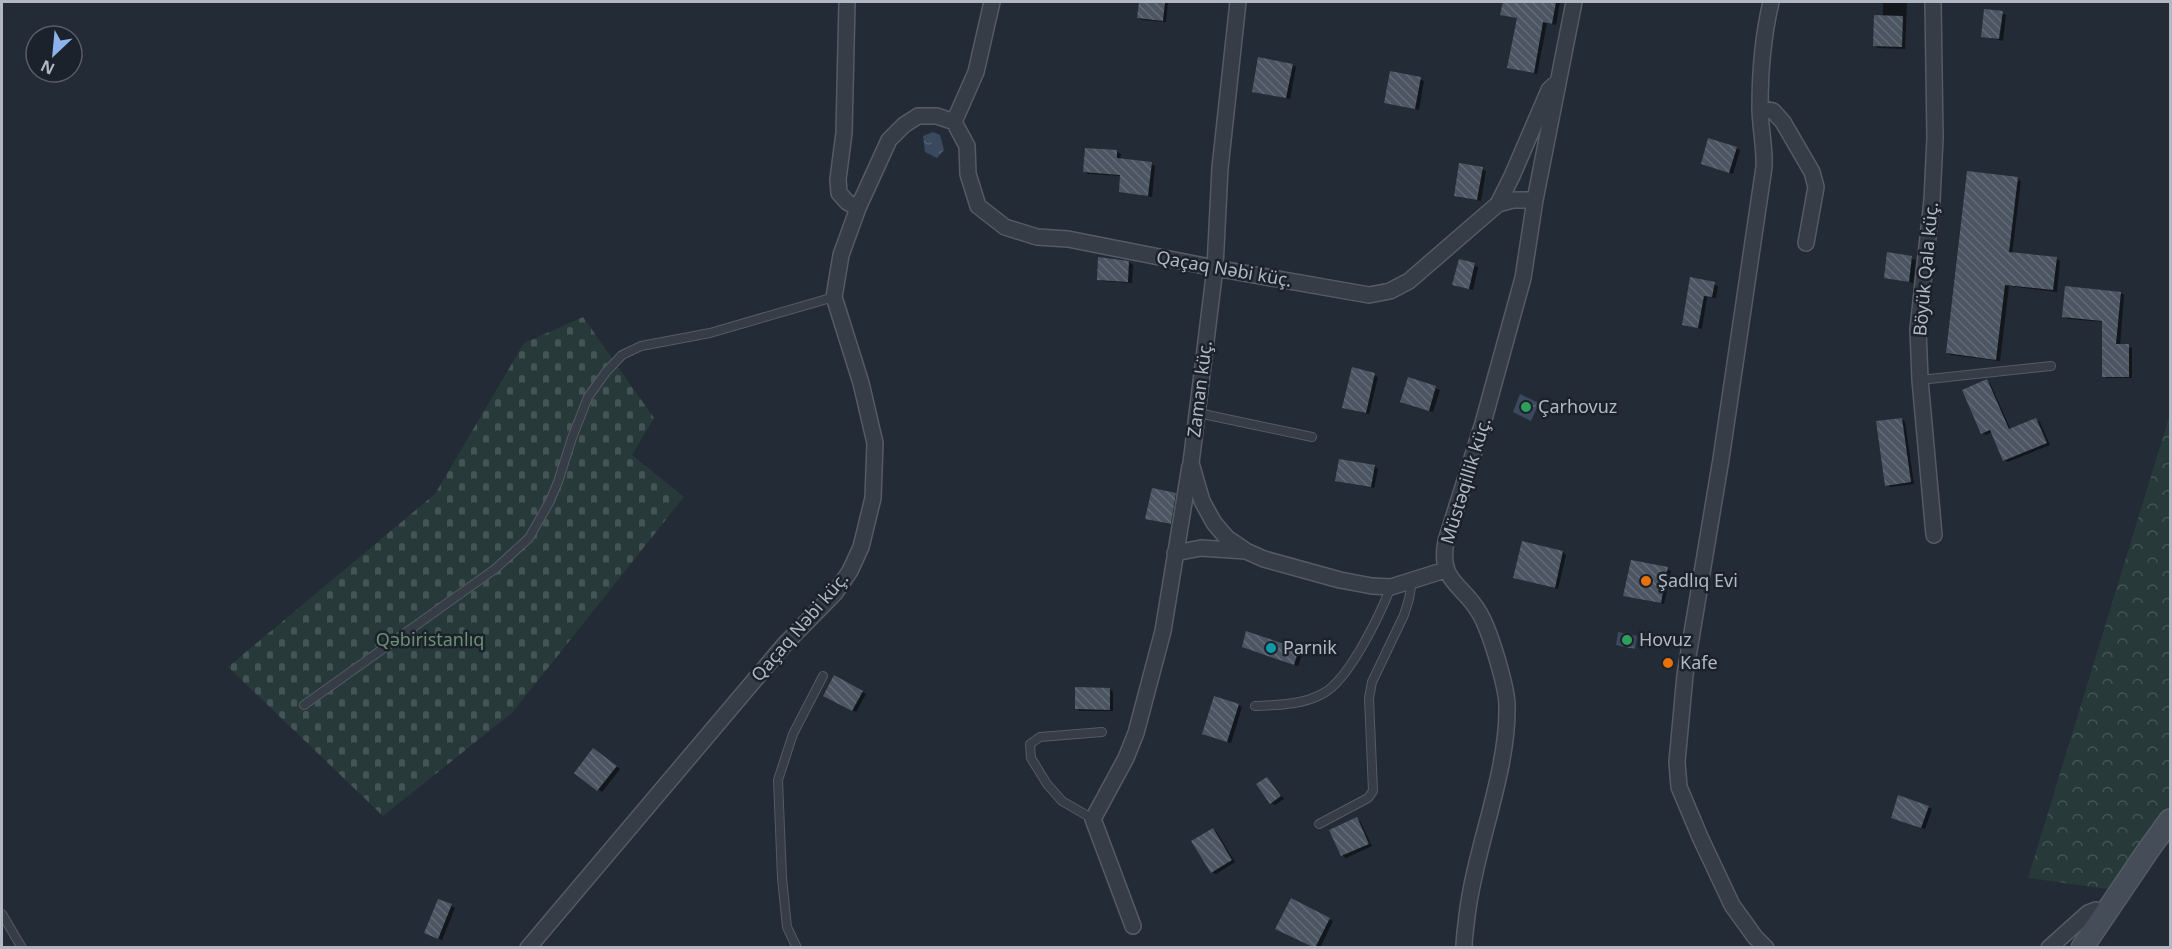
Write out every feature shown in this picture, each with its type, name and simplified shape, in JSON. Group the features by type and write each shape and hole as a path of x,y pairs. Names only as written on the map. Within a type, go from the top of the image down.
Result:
{"street":[{"path":"847,2 844,133 838,179 839,193 847,202 858,208"},
{"path":"954,122 976,72 992,2"},
{"name":"Zaman küç.","path":"1238,2 1220,168 1215,268 1191,463 1202,501 1214,523 1227,538 1246,551 1264,559 1340,580 1372,586 1391,586 1445,570"},
{"name":"Müstəqillik küç.","path":"1464,948 1470,892 1502,756 1507,704 1487,627 1479,611 1445,570 1443,557 1446,541 1484,423 1523,278 1535,200 1574,2"},
{"path":"1767,948 1755,937 1732,904 1679,787 1677,762 1685,675 1721,459 1764,167 1760,108 1764,32 1772,2"},
{"name":"Böyük Qala küç.","path":"1933,2 1935,138 1932,200 1918,329 1920,380 1934,535"},
{"path":"1498,204 1549,90 1559,81"},
{"path":"1760,108 1773,111 1783,122 1812,172 1816,187 1806,243"},
{"name":"Qaçaq Nəbi küç.","path":"528,948 777,652 802,624 835,593 850,572 861,547 873,498 875,443 861,383 834,297 841,255 858,208 890,140 904,125 918,116 937,116 954,122 967,146 968,174 978,206 1005,227 1037,237 1068,239 1370,295 1390,291 1409,281 1498,204"},
{"path":"1498,204 1513,200 1535,200"},
{"path":"1133,926 1094,819 1126,758 1136,733 1163,631 1191,463"},
{"path":"1175,553 1201,548 1246,551"},
{"path":"2082,948 2170,820"},
{"path":"2049,948 2088,913 2096,910 2106,912"}],"lane":[{"path":"304,705 495,569 529,538 558,483 588,397 606,372 622,356 641,346 710,333 834,297"},
{"path":"1920,380 2051,366"},
{"path":"1198,413 1312,437"},
{"path":"1319,824 1368,798 1373,791 1369,698 1371,682 1404,615 1412,581"},
{"path":"1255,706 1308,701 1325,693 1340,678 1368,635 1391,586"},
{"path":"797,948 787,927 778,780 793,734 823,676"},
{"path":"1094,819 1062,801 1047,784 1031,758 1030,744 1040,737 1102,732"},
{"path":"2,914 21,948"}],"green space":[{"name":"Qəbiristanlıq","path":"583,317 654,418 632,455 684,497 512,713 383,816 228,667 435,494 524,343"},
{"path":"2170,414 2170,807 2108,889 2028,878"}],"water":[{"path":"933,132 940,135 944,150 937,158 925,152 923,136"},
{"name":"Çarhovuz","path":"1520,394 1539,403 1531,421 1513,412"},
{"name":"Hovuz","path":"1618,632 1637,636 1635,649 1616,645"}],"building":[{"path":"1139,2 1165,2 1163,21 1137,18"},
{"path":"1503,2 1556,2 1552,24 1543,22 1534,73 1507,68 1517,18 1500,15"},
{"path":"1984,9 2003,11 1999,39 1981,37"},
{"path":"1874,15 1903,16 1902,47 1873,46"},
{"path":"1258,57 1293,64 1286,98 1252,92"},
{"path":"1390,71 1421,77 1415,109 1384,103"},
{"path":"1708,138 1737,147 1729,173 1701,164"},
{"path":"1085,148 1117,150 1117,158 1152,162 1148,196 1119,192 1120,175 1083,172"},
{"path":"1459,163 1483,167 1477,200 1454,196"},
{"path":"1967,171 2018,177 2009,252 2057,257 2053,290 2005,285 1996,360 1946,353"},
{"path":"1887,252 1912,256 1909,282 1884,278"},
{"path":"1098,257 1129,261 1128,282 1097,280"},
{"path":"1459,259 1475,263 1469,289 1452,285"},
{"path":"1690,277 1715,282 1712,297 1704,296 1698,328 1682,325"},
{"path":"2065,286 2121,292 2116,344 2129,344 2129,377 2102,377 2102,321 2062,317"},
{"path":"1352,367 1375,373 1366,413 1342,408"},
{"path":"1408,377 1436,386 1429,411 1400,402"},
{"path":"1987,379 2009,429 2036,418 2047,443 2003,461 1990,430 1981,434 1962,390"},
{"path":"1902,418 1911,482 1885,486 1876,421"},
{"path":"1339,459 1375,465 1371,487 1335,481"},
{"path":"1152,488 1176,493 1171,524 1145,519"},
{"path":"1522,541 1563,551 1555,588 1513,578"},
{"name":"Şadlıq Evi","path":"1631,560 1668,567 1661,603 1623,596"},
{"name":"Parnik","path":"1246,631 1299,649 1294,665 1242,647"},
{"path":"834,675 863,691 852,711 823,696"},
{"path":"1075,687 1110,688 1110,710 1075,709"},
{"path":"1214,696 1239,704 1227,742 1202,734"},
{"path":"593,748 617,766 597,791 574,773"},
{"path":"1267,777 1281,796 1270,804 1256,784"},
{"path":"1898,795 1929,806 1921,828 1891,818"},
{"path":"1357,817 1369,844 1341,856 1329,830"},
{"path":"1213,828 1232,860 1211,873 1191,841"},
{"path":"1291,898 1330,918 1315,948 1275,929"},
{"path":"438,899 452,904 438,939 424,933"}],"place":[{"name":"Çarhovuz","path":"1526,407"},
{"name":"Şadlıq Evi","path":"1646,581"},
{"name":"Hovuz","path":"1627,640"},
{"name":"Parnik","path":"1271,648"},
{"name":"Kafe","path":"1668,663"}]}
